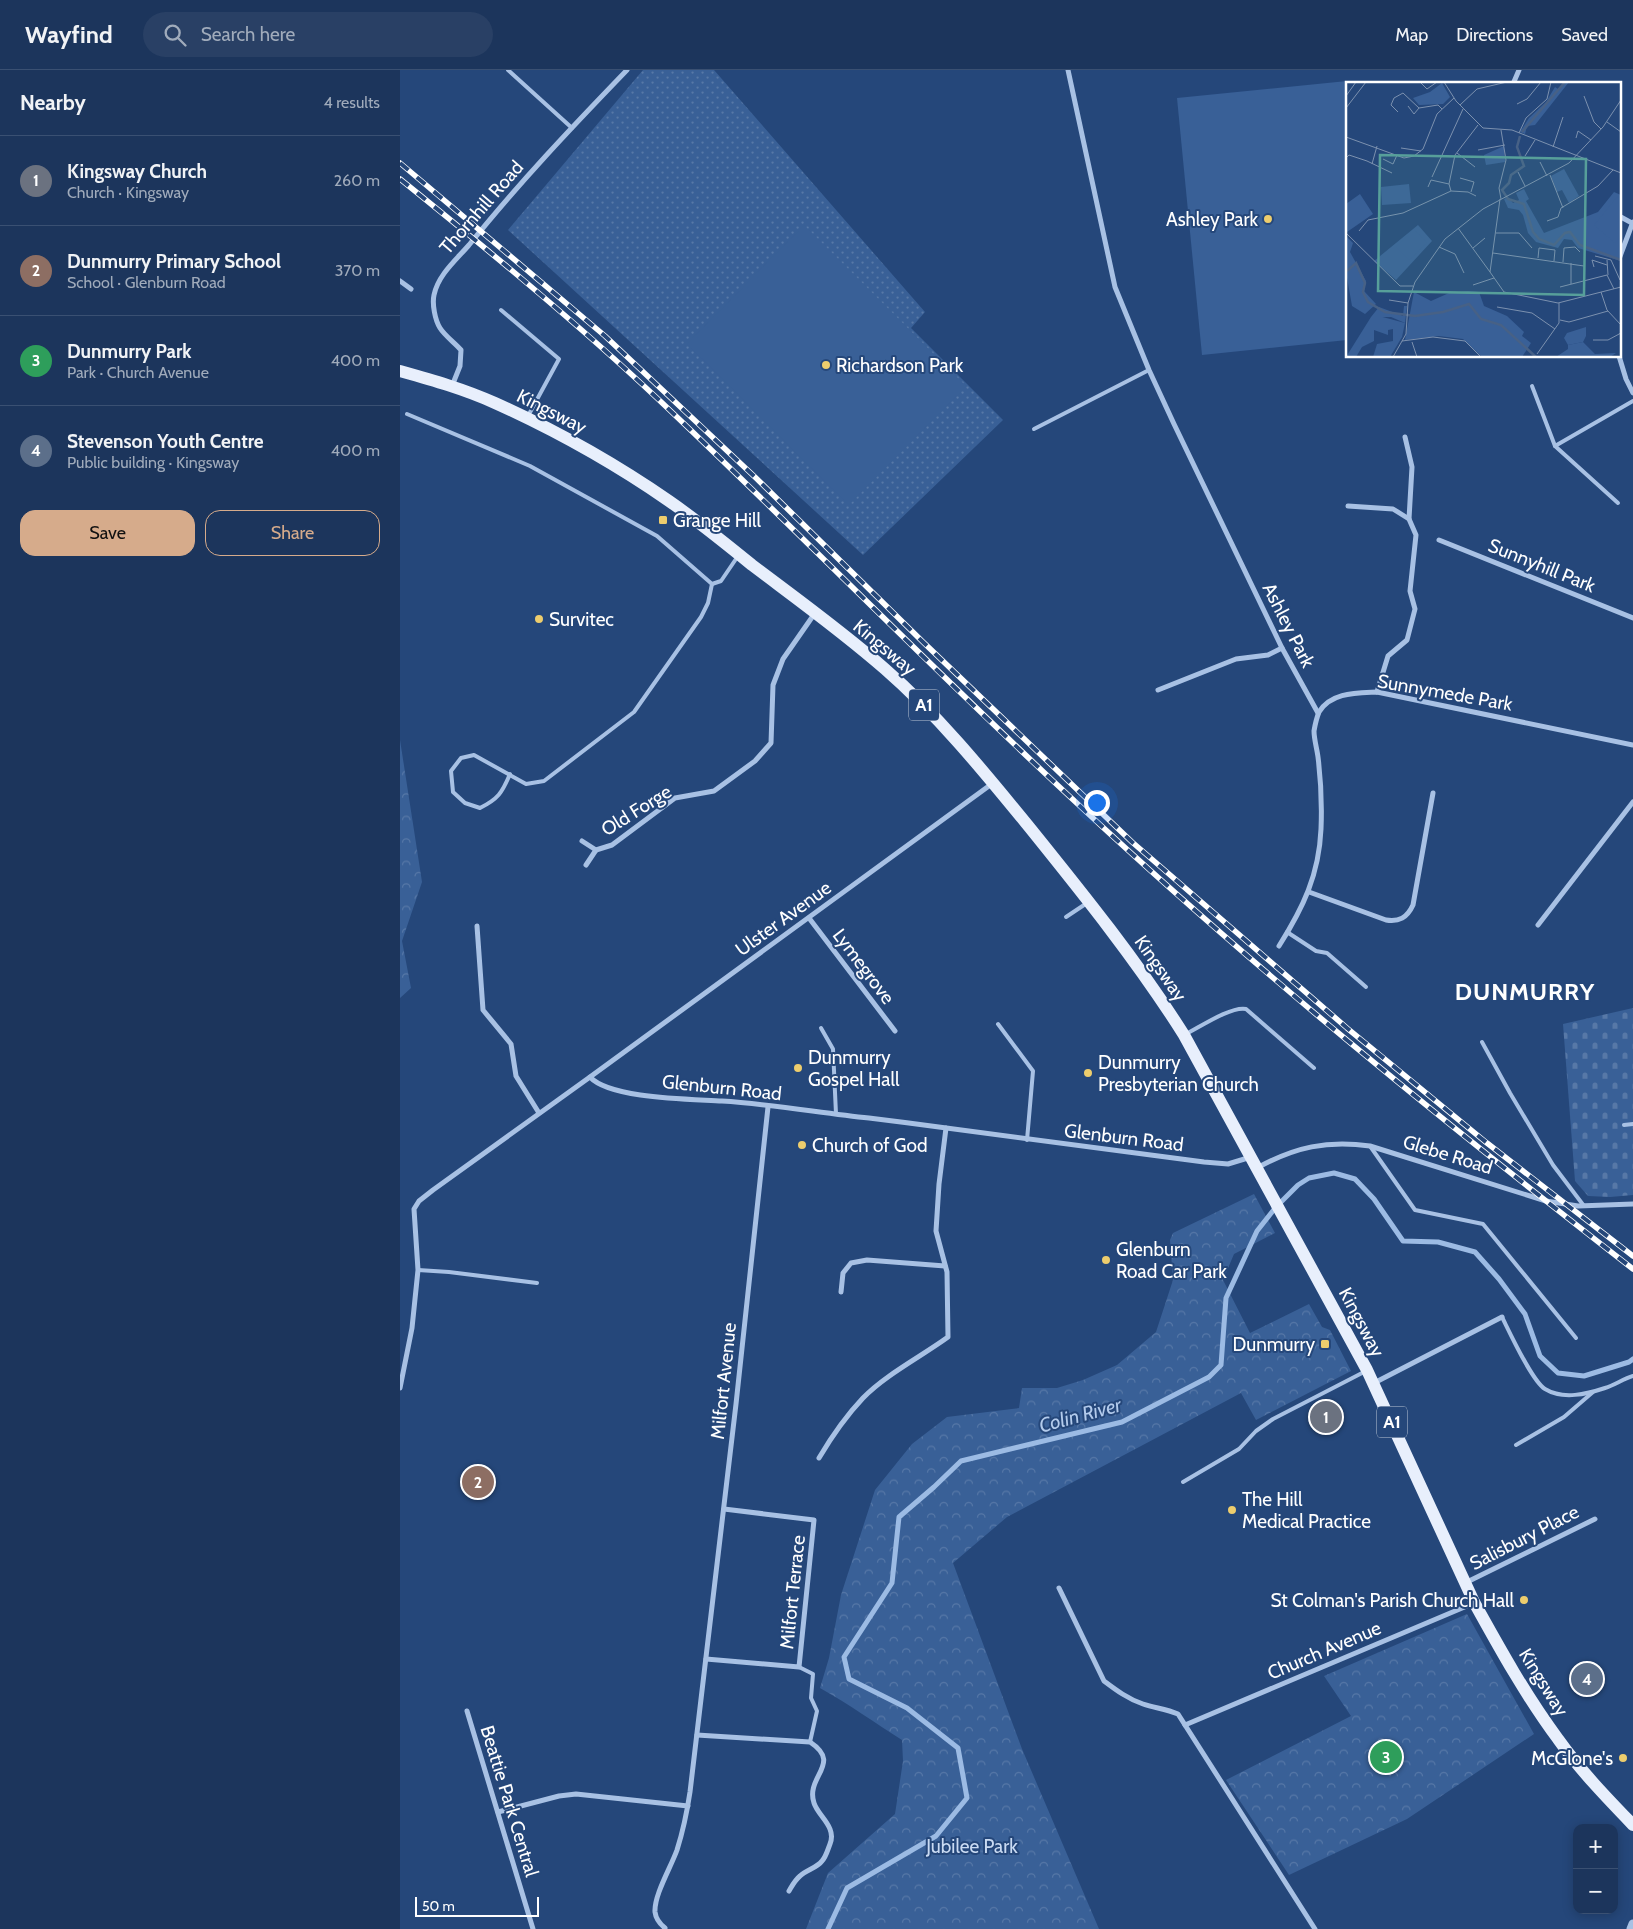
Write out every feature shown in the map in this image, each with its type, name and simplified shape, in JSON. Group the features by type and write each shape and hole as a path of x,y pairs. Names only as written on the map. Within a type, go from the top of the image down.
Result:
{"main road":[{"name":"Kingsway","path":"400,371 452,386 493,402 587,450 669,501 815,612 885,669 932,713 993,783 1089,902 1155,990 1184,1035 1374,1383 1474,1602 1550,1729 1587,1776 1633,1825"}],"street":[{"name":"Thornhill Road","path":"452,386 460,366 461,350 440,329 435,314 434,295 450,266 499,208 627,70"},
{"name":"Ashley Park","path":"1068,70 1115,287 1149,370 1282,648 1318,713"},
{"path":"1514,82 1519,70"},
{"path":"1620,216 1633,222 1620,256"},
{"path":"400,281 410,289"},
{"path":"1620,358 1633,393"},
{"path":"1377,692 1388,656 1407,640 1415,609 1410,591 1416,535 1409,519 1412,467 1406,437"},
{"path":"1348,506 1393,509 1409,519"},
{"name":"Sunnyhill Park","path":"1439,540 1633,618"},
{"name":"Old Forge","path":"586,865 596,850 612,845 675,798 714,791 760,755 771,743 772,685 783,658 815,612"},
{"path":"1158,690 1236,658 1268,655 1282,648"},
{"name":"Sunnymede Park","path":"1318,713 1327,702 1339,696 1377,692 1633,745"},
{"path":"1279,946 1309,892 1315,870 1321,831 1321,797 1314,732 1318,713"},
{"name":"Ulster Avenue","path":"590,1077 993,783"},
{"path":"1309,892 1386,920 1395,921 1404,918 1409,914 1412,905 1433,793"},
{"path":"1538,925 1633,802"},
{"name":"Old Forge","path":"582,841 596,850"},
{"name":"Lymegrove","path":"809,918 895,1031"},
{"path":"477,926 483,1010 511,1044 516,1076 539,1114"},
{"path":"400,1388 412,1328 418,1270 414,1209 419,1201 590,1077"},
{"name":"Glenburn Road","path":"590,1077 596,1083 618,1091 639,1095 726,1101 1228,1164 1254,1162"},
{"name":"Milfort Avenue","path":"665,1928 659,1923 655,1913 657,1900 677,1849 688,1806 724,1509 768,1106"},
{"path":"819,1458 836,1430 864,1397 896,1372 948,1337 945,1266 936,1231 939,1184 946,1128"},
{"name":"Glebe Road","path":"1254,1162 1314,1145 1332,1143 1370,1146 1546,1200 1584,1206 1633,1204"},
{"path":"841,1292 843,1273 851,1263 867,1260 945,1266"},
{"path":"1374,1383 1502,1317"},
{"name":"Milfort Terrace","path":"724,1509 814,1520 799,1667"},
{"name":"Salisbury Place","path":"1466,1583 1595,1518"},
{"path":"1058,1588 1104,1681 1117,1692 1141,1704 1167,1709 1178,1714 1315,1929"},
{"name":"Church Avenue","path":"1185,1725 1474,1602"},
{"path":"706,1660 799,1667"},
{"name":"Beattie Park Central","path":"467,1711 533,1929"},
{"path":"697,1735 810,1742 820,1749 824,1758 822,1769 813,1787 814,1803 829,1825 832,1841 822,1862 799,1876 789,1892"},
{"path":"498,1812 558,1796 576,1794 688,1806"},
{"path":"1631,1929 1633,1924"}],"lane":[{"path":"508,70 572,128"},
{"path":"501,310 557,355 559,359 526,418"},
{"path":"1034,429 1149,370"},
{"path":"1532,386 1555,446 1618,503"},
{"path":"1555,446 1633,401"},
{"path":"408,414 530,466 657,536 712,584"},
{"path":"712,584 721,581 739,554"},
{"path":"510,774 494,801 480,808 465,804 453,792 451,771 461,758 474,755 510,774 526,784 544,781 634,712 701,617 708,603 712,584"},
{"path":"1066,917 1089,902"},
{"path":"1287,932 1316,951 1327,953 1366,987"},
{"path":"1184,1035 1217,1018 1240,1008 1246,1008 1314,1068"},
{"path":"998,1024 1033,1071 1028,1140"},
{"path":"821,1028 833,1050 836,1114"},
{"path":"1482,1042 1553,1165 1584,1206"},
{"path":"1624,1125 1633,1124"},
{"path":"1370,1146 1415,1210 1482,1224 1576,1338"},
{"path":"418,1270 537,1283"},
{"path":"1502,1317 1536,1380 1545,1389 1572,1395 1606,1388 1633,1376"},
{"path":"1183,1482 1239,1449 1256,1431 1273,1419 1367,1370"},
{"path":"1516,1445 1564,1417 1595,1390"},
{"path":"799,1667 813,1674 811,1698 817,1711 810,1742"}],"green space":[{"path":"643,70 714,70 925,312 911,328 1003,420 863,555 508,230"},
{"name":"Ashley Park","path":"1347,81 1346,340 1202,355 1177,98"},
{"name":"Richardson Park","path":"804,225 966,386 849,505 687,344"},
{"path":"400,740 422,882 402,941 411,988 400,998"},
{"path":"1633,1008 1633,1195 1588,1196 1575,1181 1563,1024"},
{"name":"Jubilee Park","path":"1254,1194 1275,1233 1234,1254 1223,1280 1250,1333 1309,1304 1322,1327 1330,1330 1351,1371 1256,1420 1241,1393 1007,1517 953,1563 1022,1749 1099,1929 806,1929 828,1873 895,1814 903,1761 902,1740 820,1688 829,1658 841,1595 875,1490 912,1444 947,1417 1019,1408 1022,1388 1057,1388 1083,1380 1117,1365 1156,1332 1173,1280 1170,1240 1173,1233"},
{"path":"1467,1614 1534,1734 1407,1819 1289,1875 1226,1780 1351,1716 1324,1676"}],"waterway":[{"name":"Colin River","path":"828,1929 847,1888 936,1836 967,1798 958,1748 907,1708 849,1679 844,1657 892,1583 899,1517 961,1461 1122,1422 1209,1377 1221,1365 1226,1298 1257,1231 1276,1207 1298,1185 1309,1178 1334,1173 1355,1179 1374,1199 1403,1241 1438,1242 1475,1252 1499,1279 1525,1314 1540,1356 1558,1373 1584,1376 1629,1362 1633,1359"}],"railway":[{"path":"400,163 605,336 756,478 923,642 1132,842 1347,1028 1487,1143 1633,1256"},
{"path":"400,179 466,232 627,370 1027,757 1147,868 1352,1044 1633,1269"}],"place":[{"name":"Ashley Park","path":"1268,219"},
{"name":"Richardson Park","path":"826,365"},
{"name":"Grange Hill","path":"663,520"},
{"name":"Survitec","path":"539,619"},
{"name":"Dunmurry Gospel Hall","path":"798,1068"},
{"name":"Dunmurry Presbyterian Church","path":"1088,1073"},
{"name":"Church of God","path":"802,1145"},
{"name":"Glenburn Road Car Park","path":"1106,1260"},
{"name":"Dunmurry","path":"1325,1344"},
{"name":"Kingsway Church","path":"1326,1417"},
{"name":"Dunmurry Primary School","path":"478,1482"},
{"name":"The Hill Medical Practice","path":"1232,1510"},
{"name":"St Colman's Parish Church Hall","path":"1524,1600"},
{"name":"Stevenson Youth Centre","path":"1587,1679"},
{"name":"Dunmurry Park","path":"1386,1757"},
{"name":"McGlone's","path":"1623,1758"}],"district":[{"name":"DUNMURRY","path":"1525,992"}]}
